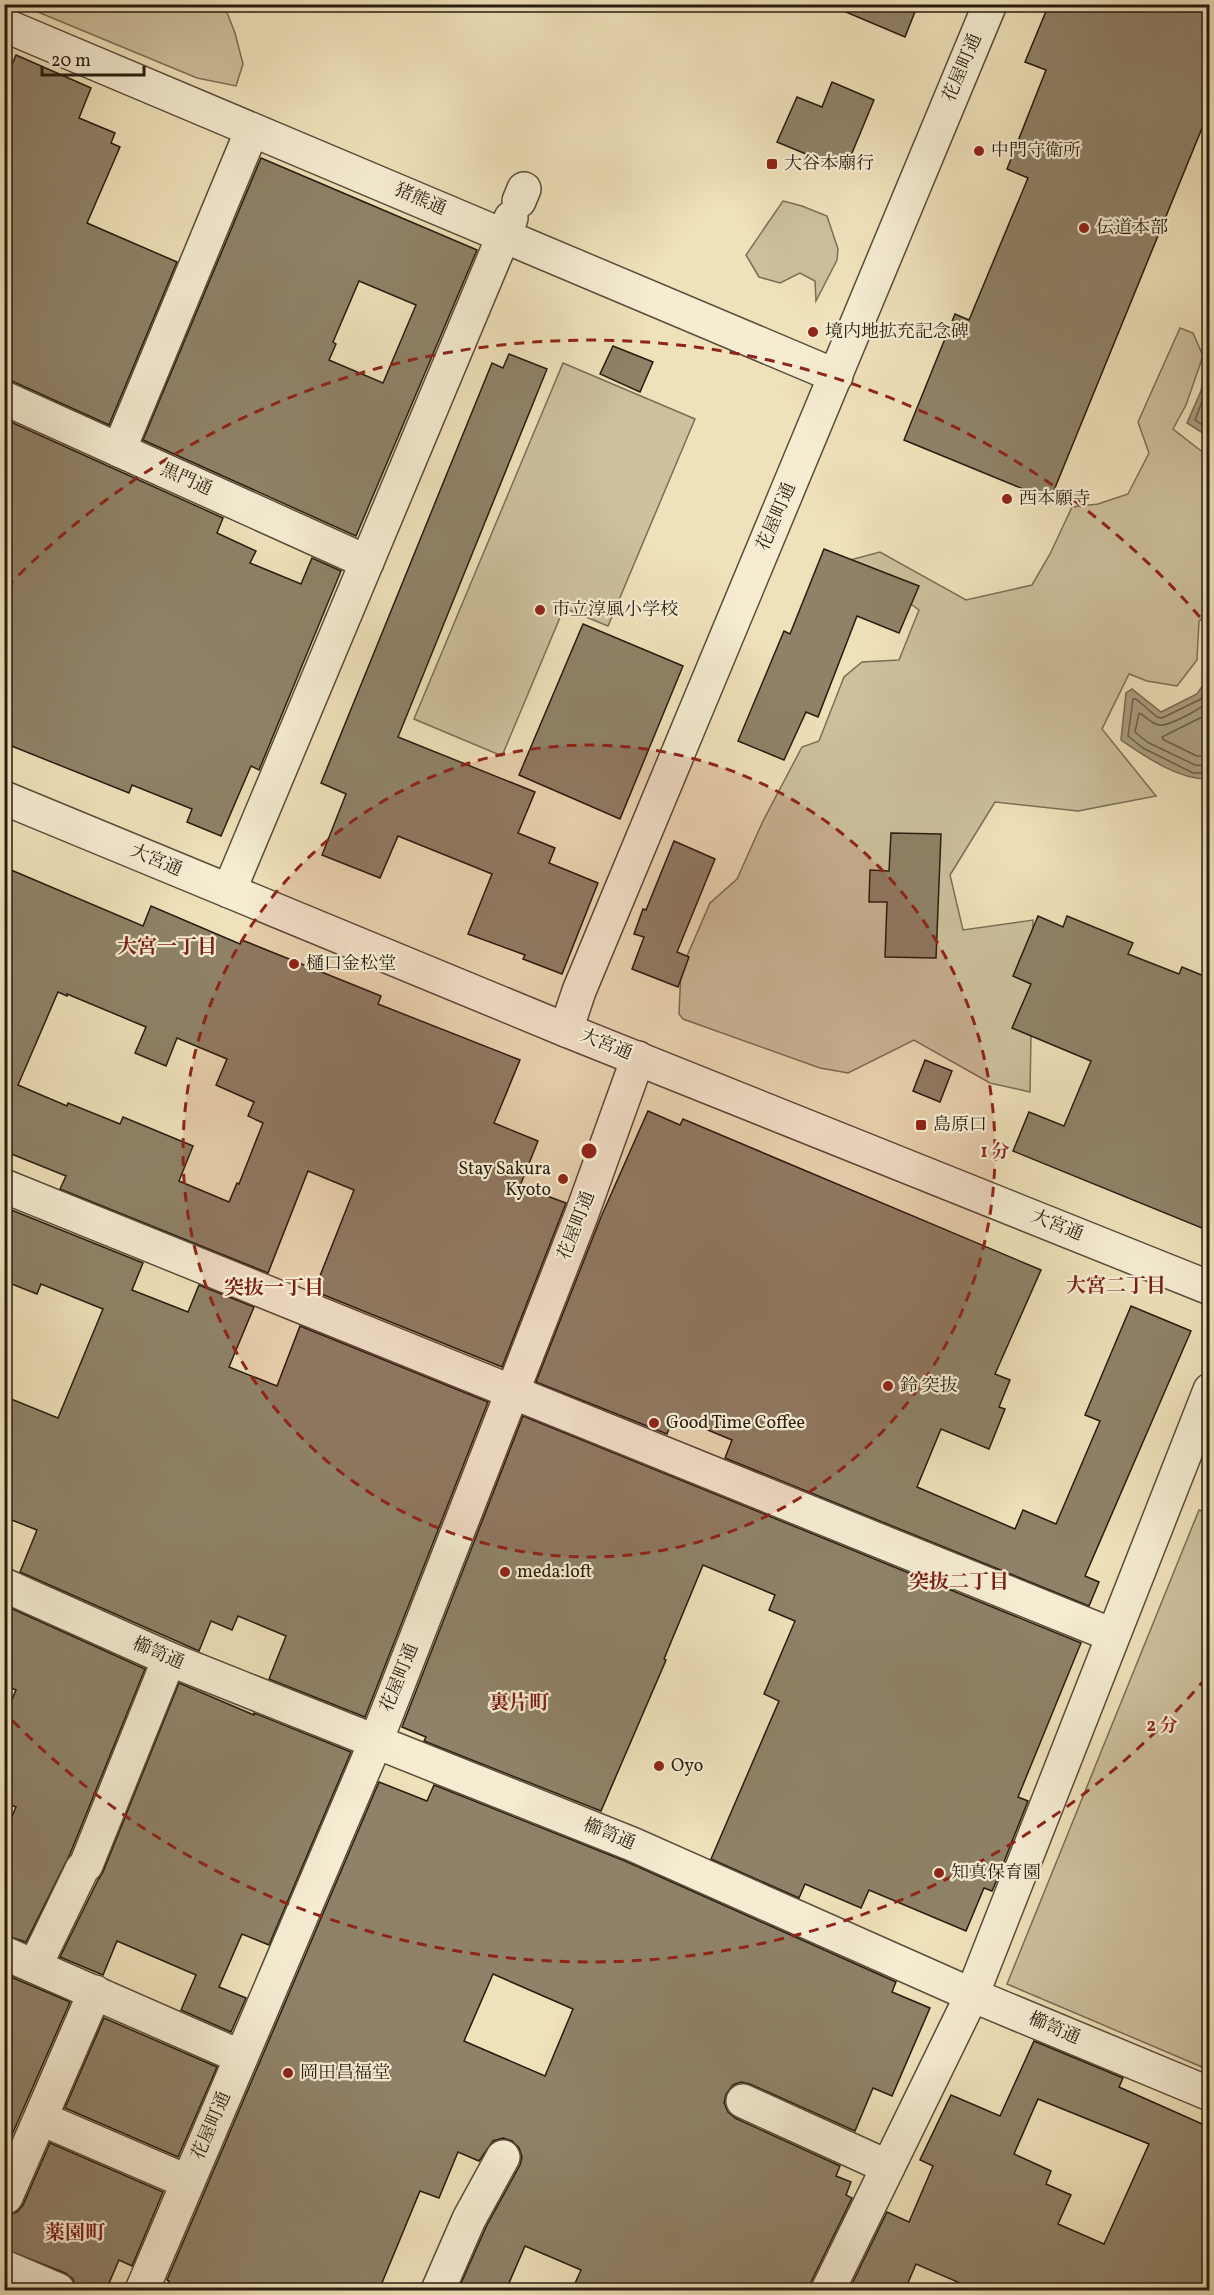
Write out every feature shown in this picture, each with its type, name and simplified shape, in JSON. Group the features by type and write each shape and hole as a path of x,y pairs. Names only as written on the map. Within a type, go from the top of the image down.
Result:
{"street":[{"name":"花屋町通","path":"566,1030 579,991 990,4"},
{"name":"猪熊通","path":"4,25 252,130 515,211 836,376"},
{"path":"119,450 252,130"},
{"path":"228,891 515,211"},
{"name":"黒門通","path":"4,398 367,562"},
{"name":"大宮通","path":"4,798 566,1030 1209,1287"},
{"name":"花屋町通","path":"142,2290 376,1741 594,1182 638,1058"},
{"path":"4,1186 1112,1635"},
{"path":"828,2290 972,1995 1209,1390"},
{"name":"櫛笥通","path":"7,1592 632,1844 972,1995 1209,2094"},
{"path":"36,1966 82,1869 86,1865 169,1659"},
{"path":"4,1953 241,2057"},
{"path":"6,2197 42,2119 95,1992"},
{"path":"743,2102 888,2167"},
{"path":"42,2119 188,2182"},
{"path":"438,2290 469,2219 503,2157"},
{"path":"4,2267 58,2290"}],"shaded area":[{"path":"21,5 224,5 235,33 243,64 236,86 197,78"},
{"path":"783,201 827,216 838,249 837,260 816,301 815,281 800,273 780,283 759,277 746,255"},
{"path":"1180,328 1193,333 1203,356 1186,405 1173,429 1209,457 1209,612 1199,621 1197,660 1177,686 1147,681 1129,674 1102,729 1156,796 1078,811 995,802 950,875 963,930 1033,920 1030,1092 990,1083 914,1040 848,1073 820,1068 683,1019 679,1014 681,970 710,903 737,879 763,821 802,747 819,741 844,677 862,662 899,660 919,610 898,595 839,563 880,552 966,600 1032,585 1050,554 1072,507 1098,504 1128,494 1149,453 1138,422"},
{"path":"563,363 695,419 608,626 564,608 502,756 414,719"},
{"path":"1199,1510 1210,1514 1209,2070 1007,1984"}],"water":[{"path":"1209,352 1210,437 1187,423 1201,391"},
{"path":"1209,676 1209,779 1175,772 1121,740 1126,693 1132,689 1161,712 1197,694"}],"building":[{"path":"827,4 918,4 905,37"},
{"name":"伝道本部","path":"1049,4 1209,4 1209,111 1050,500 904,440 955,314 969,320 1028,178 1007,169 1046,70 1025,62"},
{"path":"16,55 91,88 79,118 115,133 111,143 120,147 87,223 177,262 109,425 12,381 4,380 4,64 11,67"},
{"path":"832,82 874,100 845,170 777,142 797,97 822,107"},
{"path":"261,158 477,250 356,536 143,440","holes":["359,281 416,305 383,383 329,360 336,344 333,342"]},
{"path":"613,346 653,362 640,392 600,374"},
{"path":"509,354 547,369 398,737 535,792 518,833 555,848 549,863 598,883 562,974 523,959 525,955 468,934 492,874 398,836 380,878 322,855 346,794 321,783 492,363 503,368"},
{"path":"4,419 223,518 217,533 256,551 250,563 301,584 312,558 341,571 259,770 251,766 221,836 187,822 192,809 132,785 129,793 4,743"},
{"path":"824,549 919,586 899,633 857,616 818,717 806,712 784,760 738,741 784,631 790,634"},
{"path":"583,624 683,666 620,819 519,775"},
{"path":"891,833 941,834 936,958 885,957 887,902 869,902 870,870 889,871"},
{"path":"674,841 715,859 677,952 689,957 678,987 632,969 644,937 634,934"},
{"path":"4,867 143,926 151,906 240,944 242,940 381,996 378,1004 520,1060 494,1123 538,1141 520,1186 566,1203 502,1367 314,1291 354,1190 308,1171 268,1273 60,1189 66,1176 4,1151","holes":["58,992 67,996 67,994 146,1027 135,1053 166,1066 177,1038 227,1059 216,1085 254,1102 248,1116 263,1123 239,1184 237,1183 229,1202 179,1181 193,1146 123,1117 120,1124 68,1103 67,1106 18,1085"]},
{"path":"1038,916 1063,927 1067,916 1133,943 1128,954 1179,974 1182,967 1209,978 1209,1231 1013,1151 1029,1112 1064,1126 1091,1061 1012,1028 1031,984 1013,976"},
{"path":"925,1060 952,1071 940,1102 913,1091"},
{"path":"648,1111 680,1125 683,1119 1041,1270 995,1374 1010,1380 999,1407 1005,1409 989,1449 941,1429 917,1487 1015,1529 1023,1510 1056,1524 1100,1421 1085,1415 1131,1306 1191,1331 1085,1576 1099,1582 1089,1606 725,1458 732,1440 674,1416 667,1434 536,1382 601,1217"},
{"path":"4,1207 143,1263 132,1290 188,1312 199,1285 254,1307 229,1367 277,1386 300,1326 488,1402 365,1717 269,1679 286,1636 238,1616 232,1630 211,1621 199,1651 20,1572 37,1530 4,1517 4,1396 58,1418 103,1309 41,1284 37,1294 4,1281"},
{"path":"523,1416 1081,1643 1018,1797 1028,1801 996,1882 992,1891 984,1888 966,1931 869,1890 861,1908 805,1884 799,1898 711,1859 779,1701 764,1694 795,1621 769,1610 775,1595 703,1565 664,1659 666,1660 601,1811 424,1741 426,1737 402,1727"},
{"path":"6,1606 145,1669 70,1854 26,1942 4,1935 4,1835 16,1807 4,1803 4,1718 16,1690 4,1685"},
{"path":"179,1683 351,1752 269,1945 242,1934 219,1987 246,1998 231,2032 181,2010 196,1975 117,1941 103,1975 60,1957 103,1872"},
{"path":"379,1782 427,1801 434,1785 625,1861 896,1982 892,1992 930,2008 892,2096 873,2088 855,2131 750,2084 741,2082 733,2085 726,2094 724,2103 728,2112 735,2118 840,2166 836,2176 851,2182 846,2195 852,2198 809,2290 572,2290 581,2270 525,2246 506,2290 458,2290 487,2225 520,2165 522,2157 519,2148 512,2141 503,2138 493,2141 479,2161 458,2152 439,2198 420,2191 379,2290 165,2290 169,2281 167,2280","holes":["493,1974 573,2009 545,2076 464,2041"]},
{"path":"4,1974 70,2002 4,2153"},
{"path":"104,2018 217,2067 178,2157 65,2108"},
{"path":"1034,2041 1123,2078 1119,2087 1209,2127 1209,2290 976,2290 916,2264 905,2290 849,2290 887,2212 909,2222 933,2166 920,2160 951,2095 1000,2116","holes":["1038,2099 1149,2144 1104,2244 1058,2224 1071,2195 1046,2184 1051,2171 1014,2154"]},
{"path":"50,2143 163,2192 132,2266 119,2260 106,2290 76,2290 73,2279 65,2273 4,2249 4,2215 17,2212 23,2205"}],"place":[{"name":"中門守衛所","path":"979,151"},
{"name":"大谷本廟行","path":"772,164"},
{"name":"伝道本部","path":"1084,228"},
{"name":"境内地拡充記念碑","path":"813,332"},
{"name":"西本願寺","path":"1007,499"},
{"name":"市立淳風小学校","path":"540,610"},
{"name":"樋口金松堂","path":"294,964"},
{"name":"島原口","path":"921,1125"},
{"name":"Stay Sakura Kyoto","path":"563,1179"},
{"name":"鈴 突抜","path":"888,1386"},
{"name":"Good Time Coffee","path":"654,1423"},
{"name":"meda:loft","path":"505,1572"},
{"name":"Oyo","path":"659,1766"},
{"name":"知真保育園","path":"939,1873"},
{"name":"岡田昌福堂","path":"288,2073"}],"district":[{"name":"大宮一丁目","path":"167,948"},
{"name":"大宮二丁目","path":"1116,1287"},
{"name":"突抜一丁目","path":"274,1289"},
{"name":"突抜二丁目","path":"959,1583"},
{"name":"裏片町","path":"519,1704"},
{"name":"薬園町","path":"75,2234"}]}
